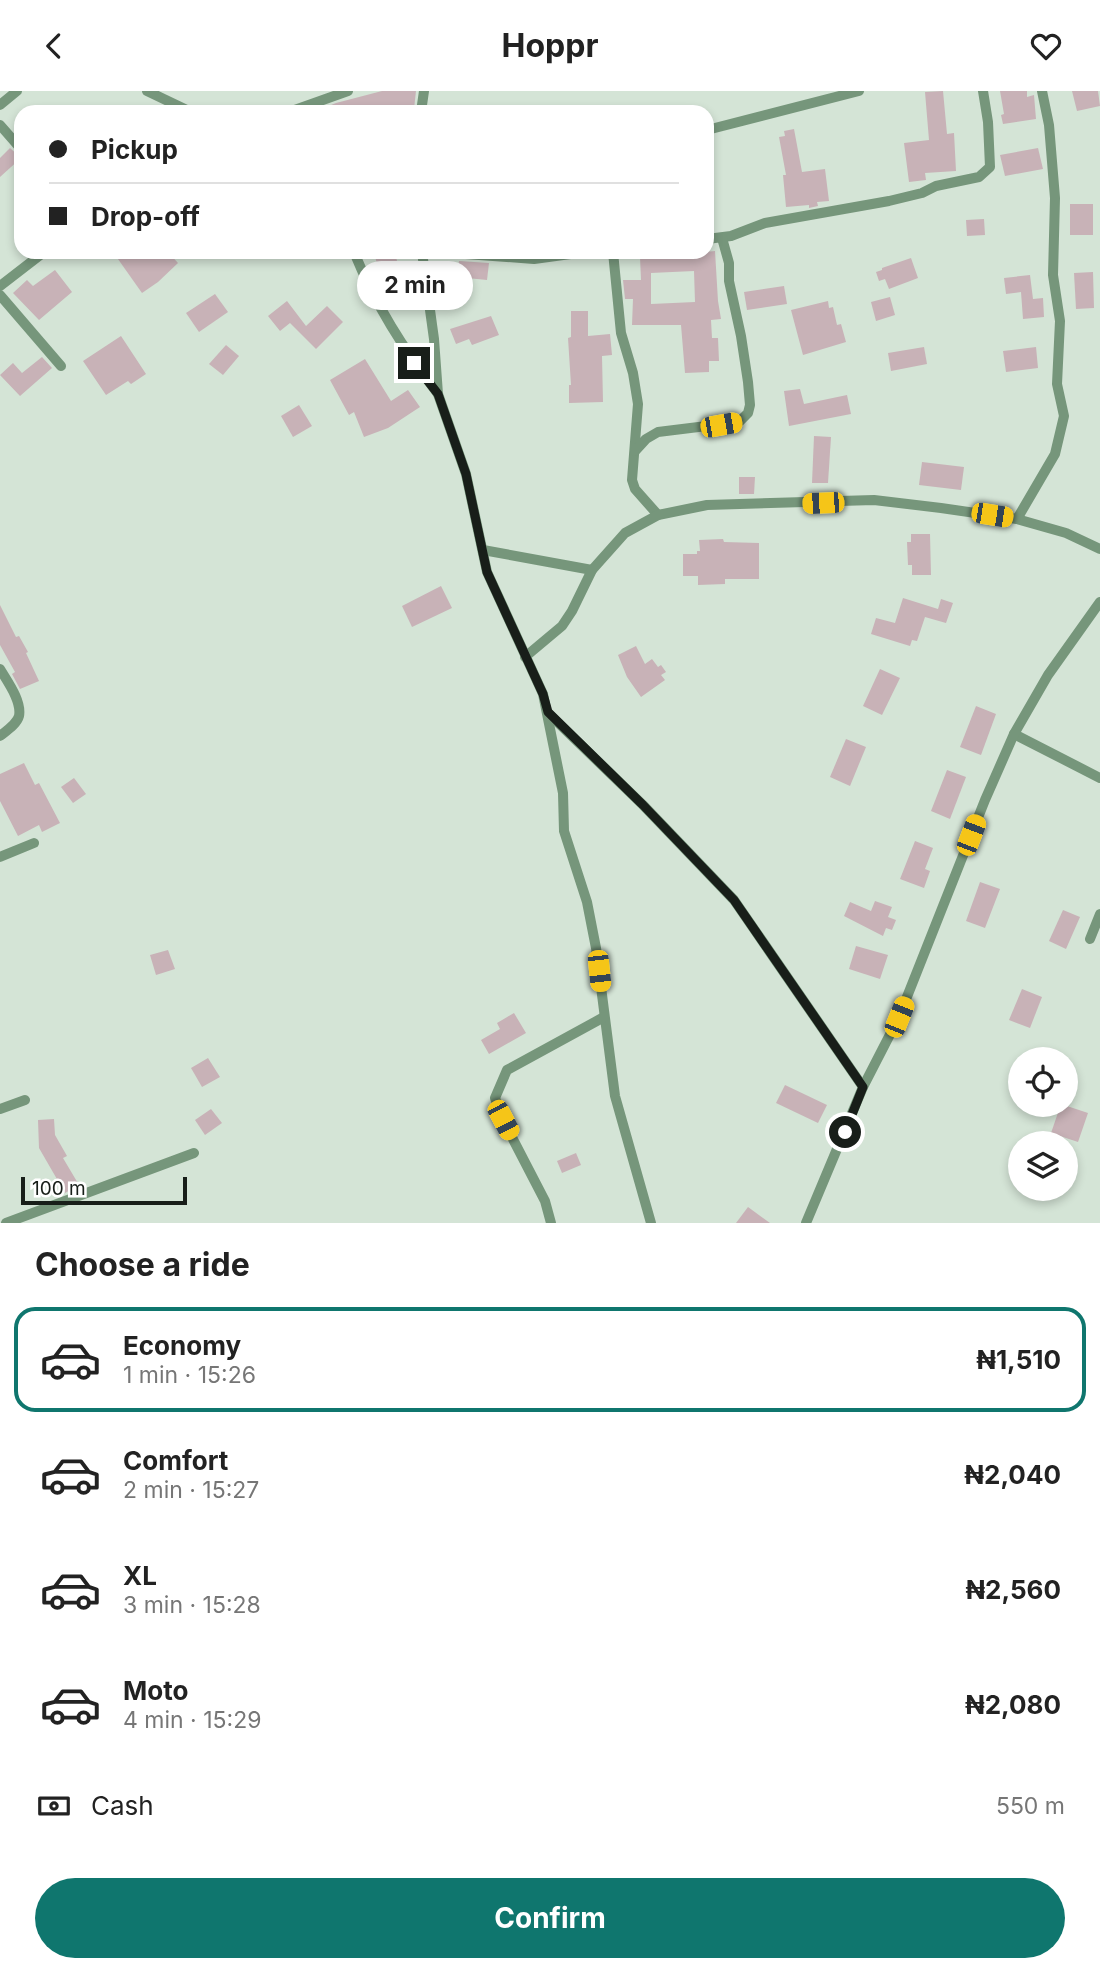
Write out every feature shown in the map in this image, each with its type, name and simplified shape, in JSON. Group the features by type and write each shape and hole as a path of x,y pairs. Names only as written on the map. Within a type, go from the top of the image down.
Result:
{"street":[{"path":"0,105 17,91"},
{"path":"147,91 176,105"},
{"path":"309,105 348,91"},
{"path":"714,128 859,91"},
{"path":"714,239 765,223 889,201 922,193 936,186 979,177 990,167 983,91"},
{"path":"1017,519 1055,454 1064,416 1057,384 1060,321 1053,275 1055,198 1049,125 1042,91"},
{"path":"0,125 14,141"},
{"path":"635,451 646,439 658,432 739,422 748,413 750,405 747,370 729,281 729,263 722,238"},
{"path":"0,286 35,259"},
{"path":"357,259 370,292 402,347 438,394"},
{"path":"423,259 434,339 438,394 466,474 487,572 543,694 548,712 563,793 564,831 587,902 596,948 615,1097 651,1223"},
{"path":"615,259 621,333 633,373 638,404 635,451 631,466 635,489 658,515"},
{"path":"0,295 61,366"},
{"path":"525,657 562,626 592,570 625,533 658,515 707,505 874,500 1017,519 1066,533 1100,549"},
{"path":"483,550 592,570"},
{"path":"806,1223 863,1087 899,1017 1014,734 1048,674 1100,603"},
{"path":"0,669 18,703 19,715 14,724 0,736"},
{"path":"548,712 643,805 734,900 863,1087"},
{"path":"1014,734 1100,778"},
{"path":"0,857 34,843"},
{"path":"1090,939 1100,914"},
{"path":"551,1223 545,1201 503,1120 495,1098 507,1070 604,1017"},
{"path":"0,1109 25,1100"},
{"path":"6,1223 194,1153"}],"building":[{"path":"382,91 416,91 414,105 331,105"},
{"path":"943,91 947,134 954,133 956,171 925,173 926,180 909,182 904,143 929,140 925,92"},
{"path":"1000,91 1027,91 1027,97 1034,95 1036,119 1003,124"},
{"path":"1072,91 1098,91 1100,106 1077,111"},
{"path":"794,129 802,172 825,169 829,201 817,202 818,206 786,207 783,175 786,175 779,137 785,136 784,131"},
{"path":"10,148 14,152 14,164 0,177 0,158"},
{"path":"1038,148 1043,169 1005,176 1000,155"},
{"path":"1070,204 1093,204 1093,235 1070,235"},
{"path":"984,219 985,235 967,236 966,220"},
{"path":"715,251 721,319 711,320 712,338 718,338 719,361 709,361 709,372 685,373 681,325 632,325 633,299 625,299 623,280 641,280 640,259 714,259","holes":["694,271 695,302 651,304 651,273"]},
{"path":"911,258 918,278 889,289 885,279 879,281 876,272"},
{"path":"118,259 174,259 178,263 142,293"},
{"path":"376,259 397,259 403,288 418,287 420,306 390,309 385,281 376,283 374,279 371,265 377,264"},
{"path":"459,261 489,263 487,280 457,277"},
{"path":"55,270 72,292 39,320 13,293 27,280 33,286"},
{"path":"1093,272 1094,308 1076,309 1074,273"},
{"path":"1030,275 1033,299 1043,298 1044,317 1023,319 1021,292 1006,294 1004,278"},
{"path":"784,286 787,304 747,310 744,292"},
{"path":"215,294 228,312 199,332 186,313"},
{"path":"890,297 895,315 876,321 871,302"},
{"path":"287,301 306,326 327,306 343,322 316,349 290,323 280,331 268,316"},
{"path":"828,301 829,308 833,307 837,325 841,324 846,342 803,355 791,310"},
{"path":"571,311 588,311 588,336 610,334 612,355 602,356 603,402 569,403 571,385 568,338 571,337"},
{"path":"491,316 499,335 472,345 469,339 456,344 450,329"},
{"path":"121,336 146,374 131,384 128,381 106,395 83,361"},
{"path":"226,345 239,356 223,375 209,364"},
{"path":"924,347 927,364 891,371 888,353"},
{"path":"1036,347 1038,368 1006,372 1003,351"},
{"path":"42,357 52,368 20,396 0,375 13,363 22,373"},
{"path":"365,359 391,401 408,390 420,407 388,428 364,437 354,412 349,415 330,380"},
{"path":"800,389 804,404 847,395 851,414 789,426 784,391"},
{"path":"299,405 312,426 293,437 281,416"},
{"path":"814,436 831,437 828,483 812,483"},
{"path":"922,462 964,467 961,490 919,485"},
{"path":"739,477 755,477 754,494 739,494"},
{"path":"911,534 930,534 931,575 912,575 912,565 908,565 907,542 911,542"},
{"path":"723,539 724,542 759,543 759,579 725,579 725,584 698,585 698,576 683,576 683,554 697,554 697,551 700,551 699,540"},
{"path":"441,586 452,608 412,627 402,606"},
{"path":"903,598 938,609 941,599 953,603 946,623 925,617 917,641 912,640 910,646 871,634 876,618 895,623"},
{"path":"0,605 16,637 19,636 28,652 26,653 39,681 20,689 12,674 15,672 0,645"},
{"path":"636,646 645,664 652,659 666,672 661,675 665,680 641,697 627,677 618,655"},
{"path":"880,669 900,678 882,715 863,706"},
{"path":"976,706 996,714 981,755 960,747"},
{"path":"846,739 866,747 850,786 830,777"},
{"path":"24,763 35,785 39,783 60,823 42,832 39,825 18,836 0,801 0,774"},
{"path":"947,770 966,777 950,819 931,811"},
{"path":"74,778 86,794 73,803 61,787"},
{"path":"915,841 933,848 925,869 930,871 924,888 900,879"},
{"path":"980,882 1000,889 985,928 966,921"},
{"path":"875,901 892,907 888,917 896,920 892,930 886,928 883,936 844,916 850,902 871,911"},
{"path":"1063,910 1080,917 1066,949 1049,941"},
{"path":"856,946 888,955 880,979 849,969"},
{"path":"168,950 175,969 156,975 150,955"},
{"path":"1022,989 1042,997 1030,1028 1009,1020"},
{"path":"514,1013 526,1033 489,1054 481,1040 500,1029 497,1023"},
{"path":"208,1058 220,1077 202,1087 191,1068"},
{"path":"785,1085 827,1105 818,1123 776,1103"},
{"path":"211,1109 222,1123 205,1135 195,1120"},
{"path":"1078,1110 1088,1113 1078,1142 1078,1131 1052,1131 1057,1117 1078,1117"},
{"path":"54,1119 55,1135 67,1156 63,1158 79,1185 65,1193 39,1148 38,1120"},
{"path":"576,1153 581,1165 562,1173 557,1161"},
{"path":"748,1207 770,1223 736,1223"}],"route":[{"path":"414,363 438,394 466,474 487,572 543,694 548,712 643,805 734,900 863,1087 845,1132"}]}
